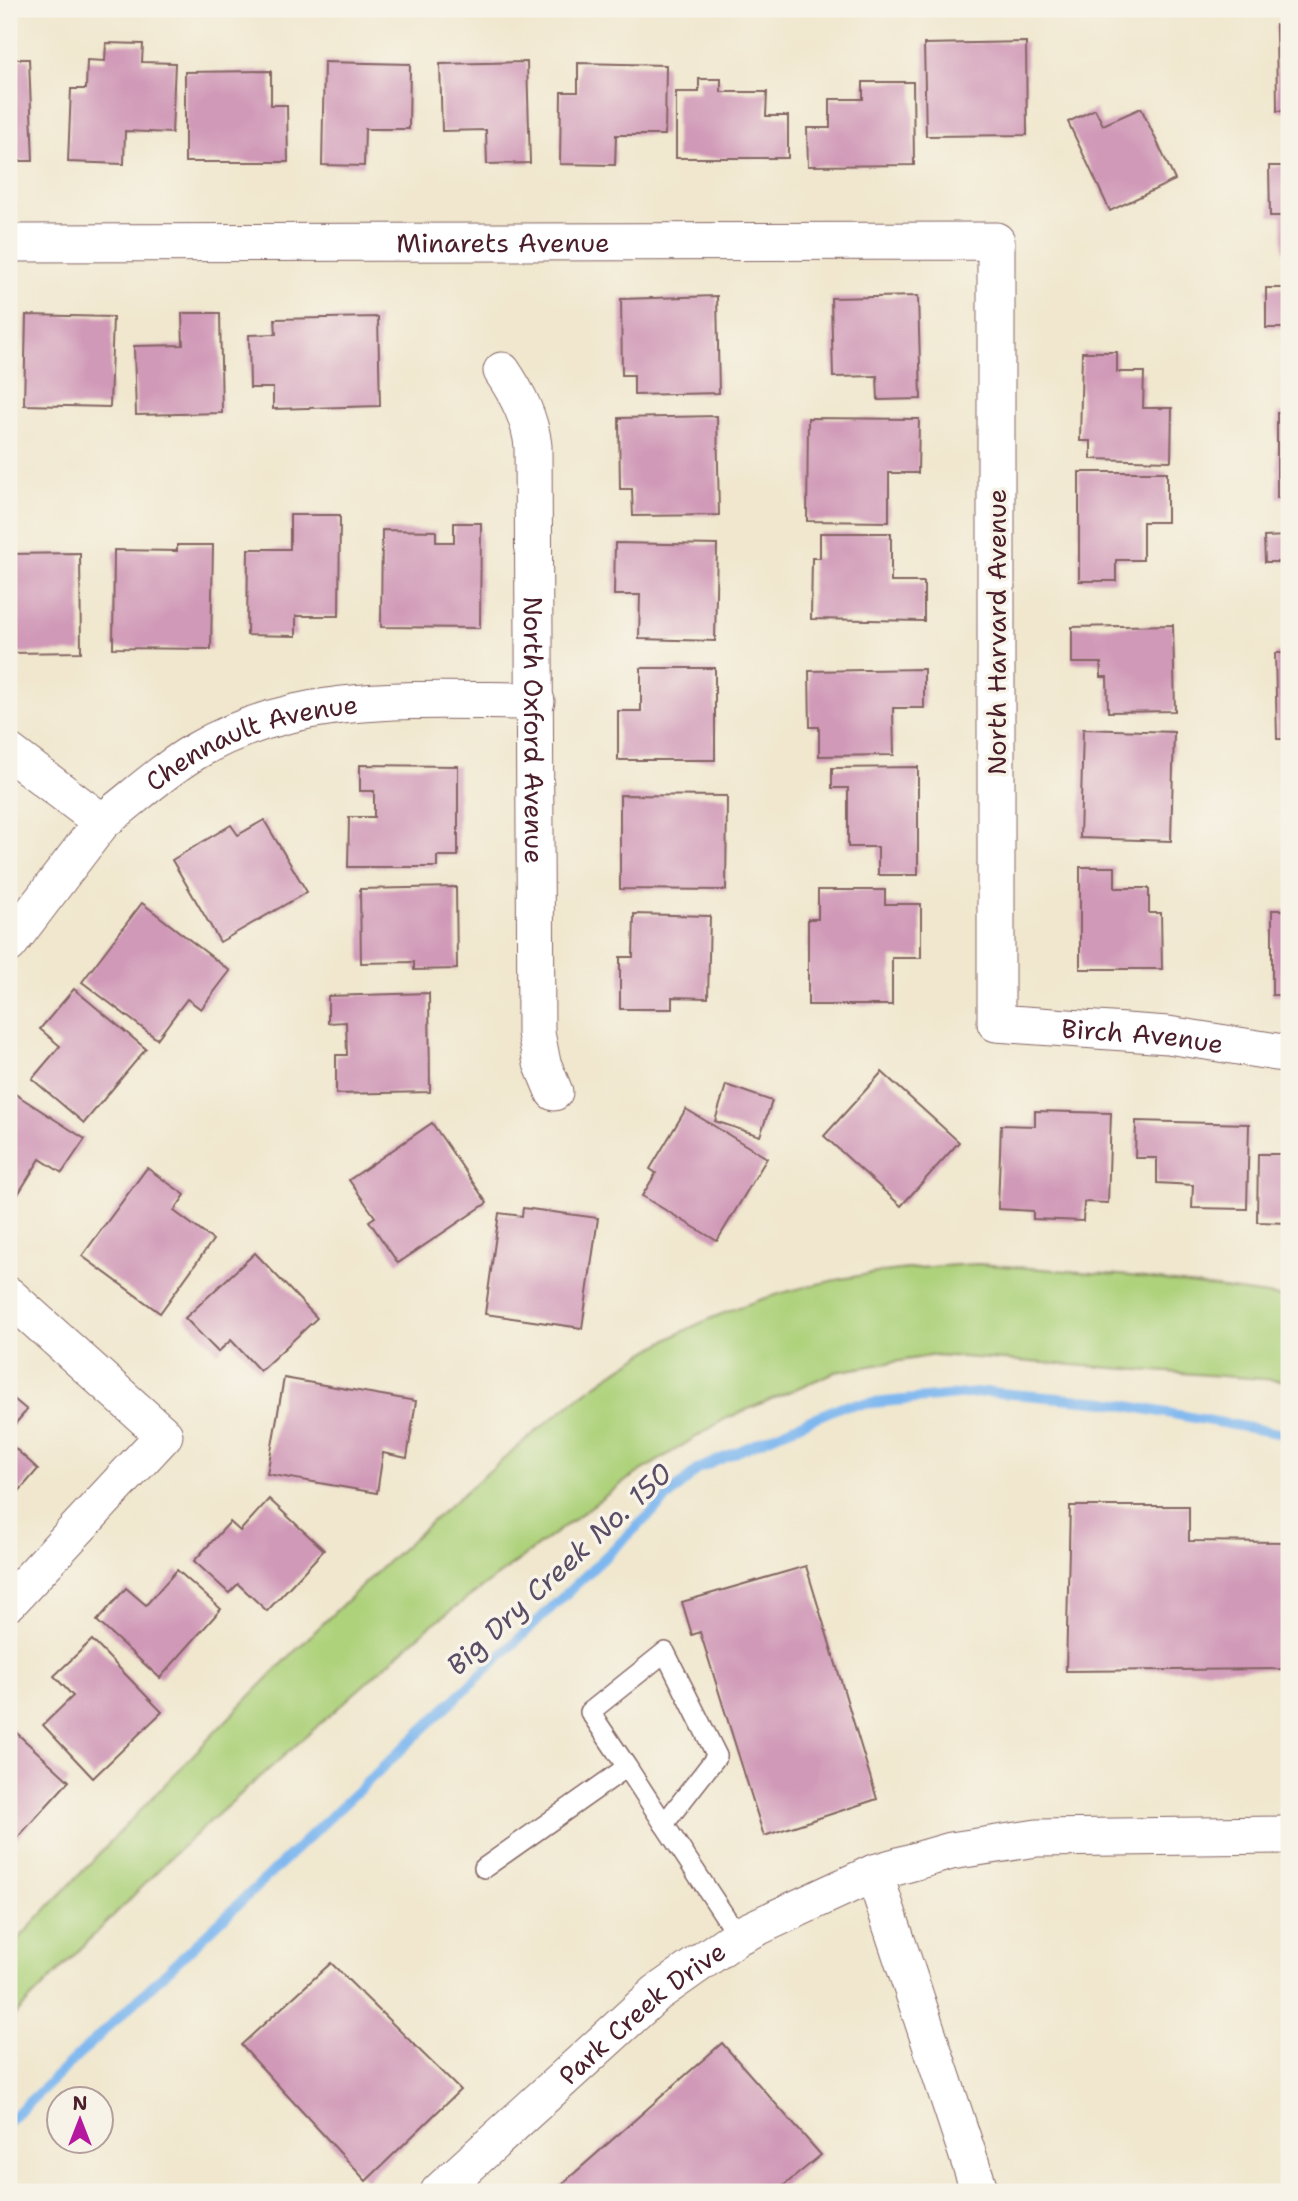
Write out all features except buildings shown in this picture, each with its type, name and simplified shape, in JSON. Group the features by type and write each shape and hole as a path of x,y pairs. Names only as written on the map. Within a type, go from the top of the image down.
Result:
{"street":[{"name":"Minarets Avenue","path":"9,243 996,241"},
{"name":"North Harvard Avenue","path":"996,241 996,1023"},
{"name":"North Oxford Avenue","path":"502,371 531,425 533,446 536,1033 541,1063 554,1092"},
{"name":"Chennault Avenue","path":"9,944 102,822 195,751 258,723 304,710 351,703 536,701"},
{"path":"9,751 102,822"},
{"name":"Birch Avenue","path":"996,1023 1168,1035 1289,1054"},
{"path":"9,1296 164,1435 9,1602"},
{"name":"Park Creek Drive","path":"439,2192 657,1993 738,1936 874,1873 951,1850 1037,1838 1289,1835"},
{"path":"874,1873 980,2192"}],"lane":[{"path":"664,1824 717,1756 665,1652 590,1712 627,1767 664,1824 738,1936"},
{"path":"484,1868 627,1767"}],"green space":[{"path":"978,1264 1131,1276 1289,1298 1289,1381 935,1355 835,1372 725,1419 627,1480 430,1626 179,1849 9,2021 9,1949 231,1715 345,1602 464,1493 573,1402 660,1344 726,1312 761,1300 796,1289 868,1274"}],"waterway":[{"name":"Big Dry Creek No. 150","path":"9,2121 698,1469 842,1406 988,1392 1106,1402 1289,1435"}]}
